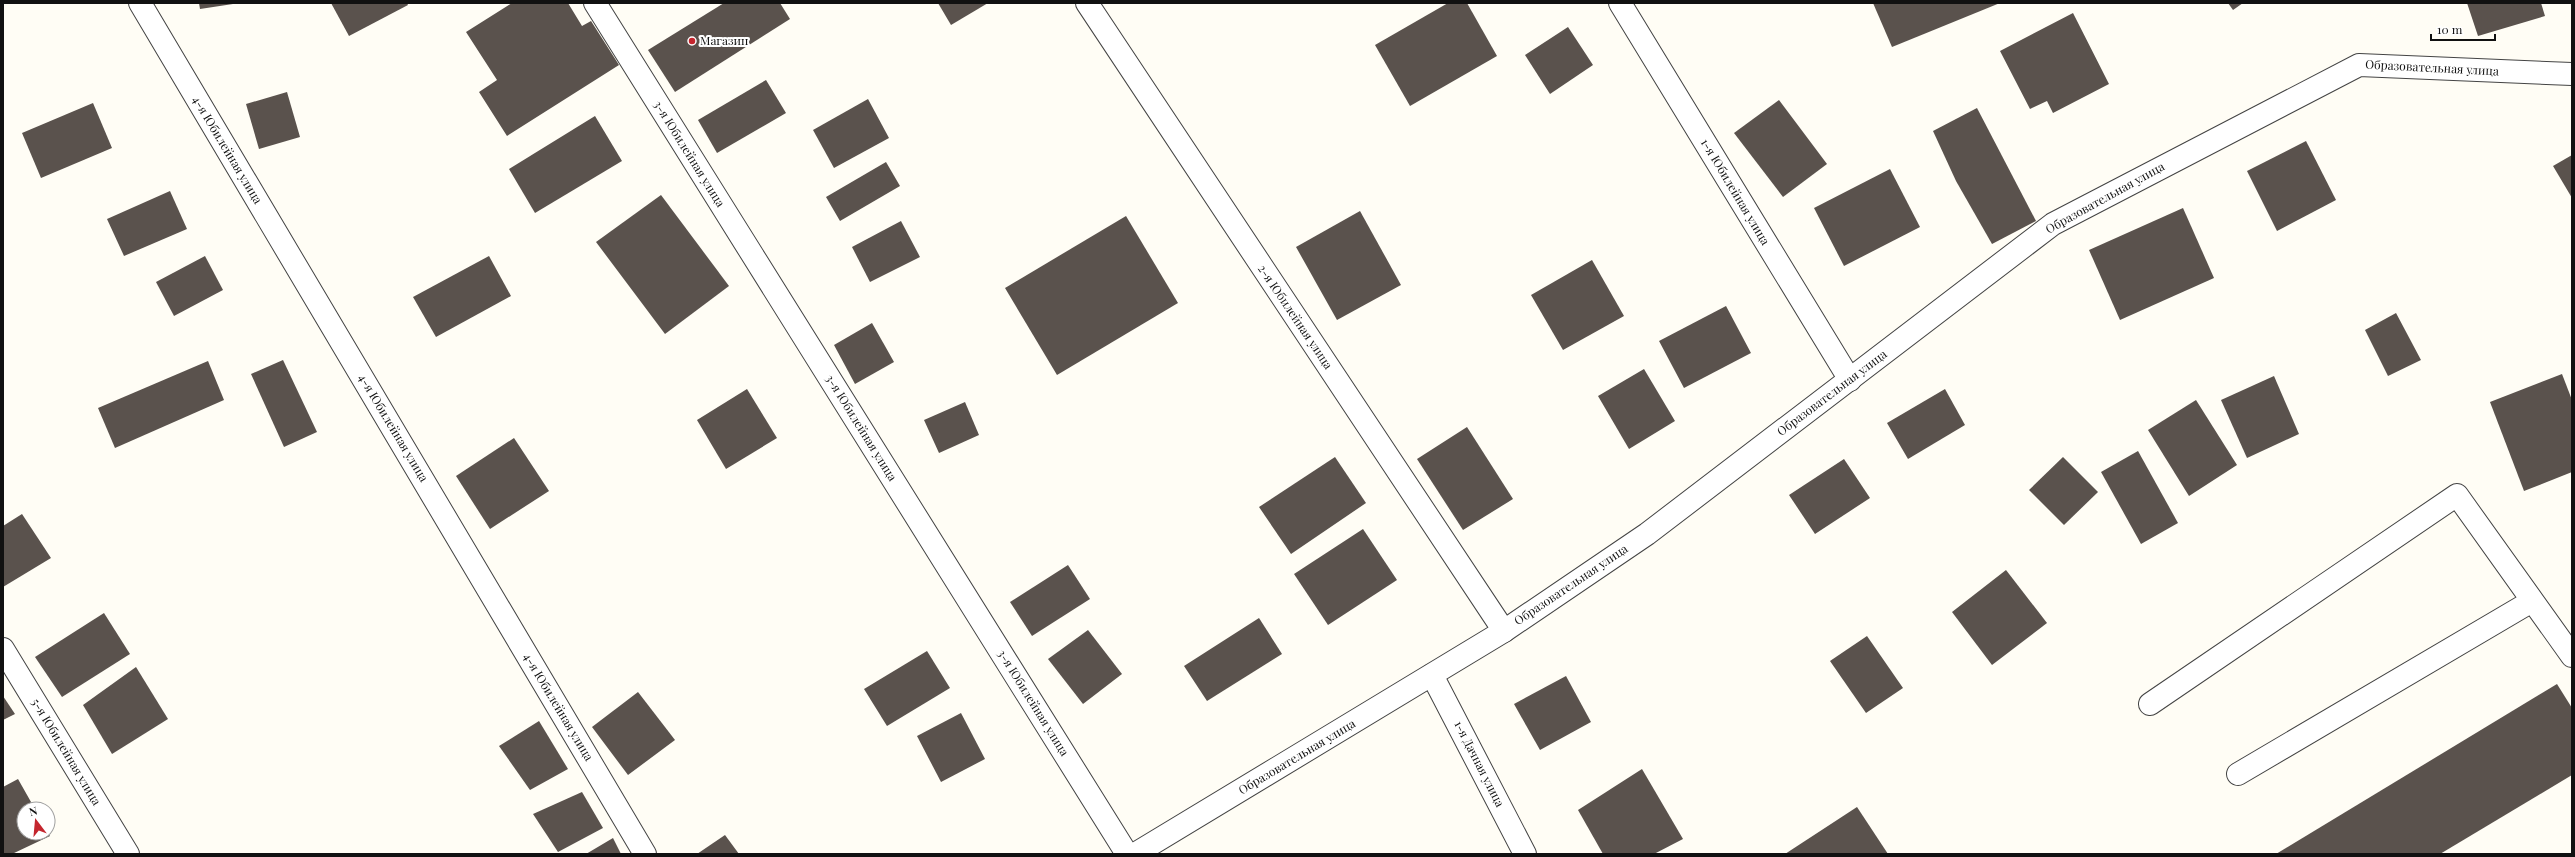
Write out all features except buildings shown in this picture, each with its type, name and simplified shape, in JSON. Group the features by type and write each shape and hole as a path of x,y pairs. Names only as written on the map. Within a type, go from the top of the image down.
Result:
{"street":[{"name":"4-я Юбилейная улица","path":"140,3 645,854"},
{"name":"3-я Юбилейная улица","path":"595,3 1127,854"},
{"name":"2-я Юбилейная улица","path":"1087,3 1504,631"},
{"name":"1-я Юбилейная улица","path":"1620,3 1850,380"},
{"name":"Образовательная улица","path":"1135,854 1504,631 1647,534 2053,224 2359,65 2572,74"},
{"path":"2150,704 2456,495 2572,656"},
{"path":"2238,774 2532,600"},
{"name":"5-я Юбилейная улица","path":"3,649 128,854"},
{"name":"1-я Дачная улица","path":"1432,675 1525,854"}],"place":[{"name":"Магазин","path":"692,41"}]}
